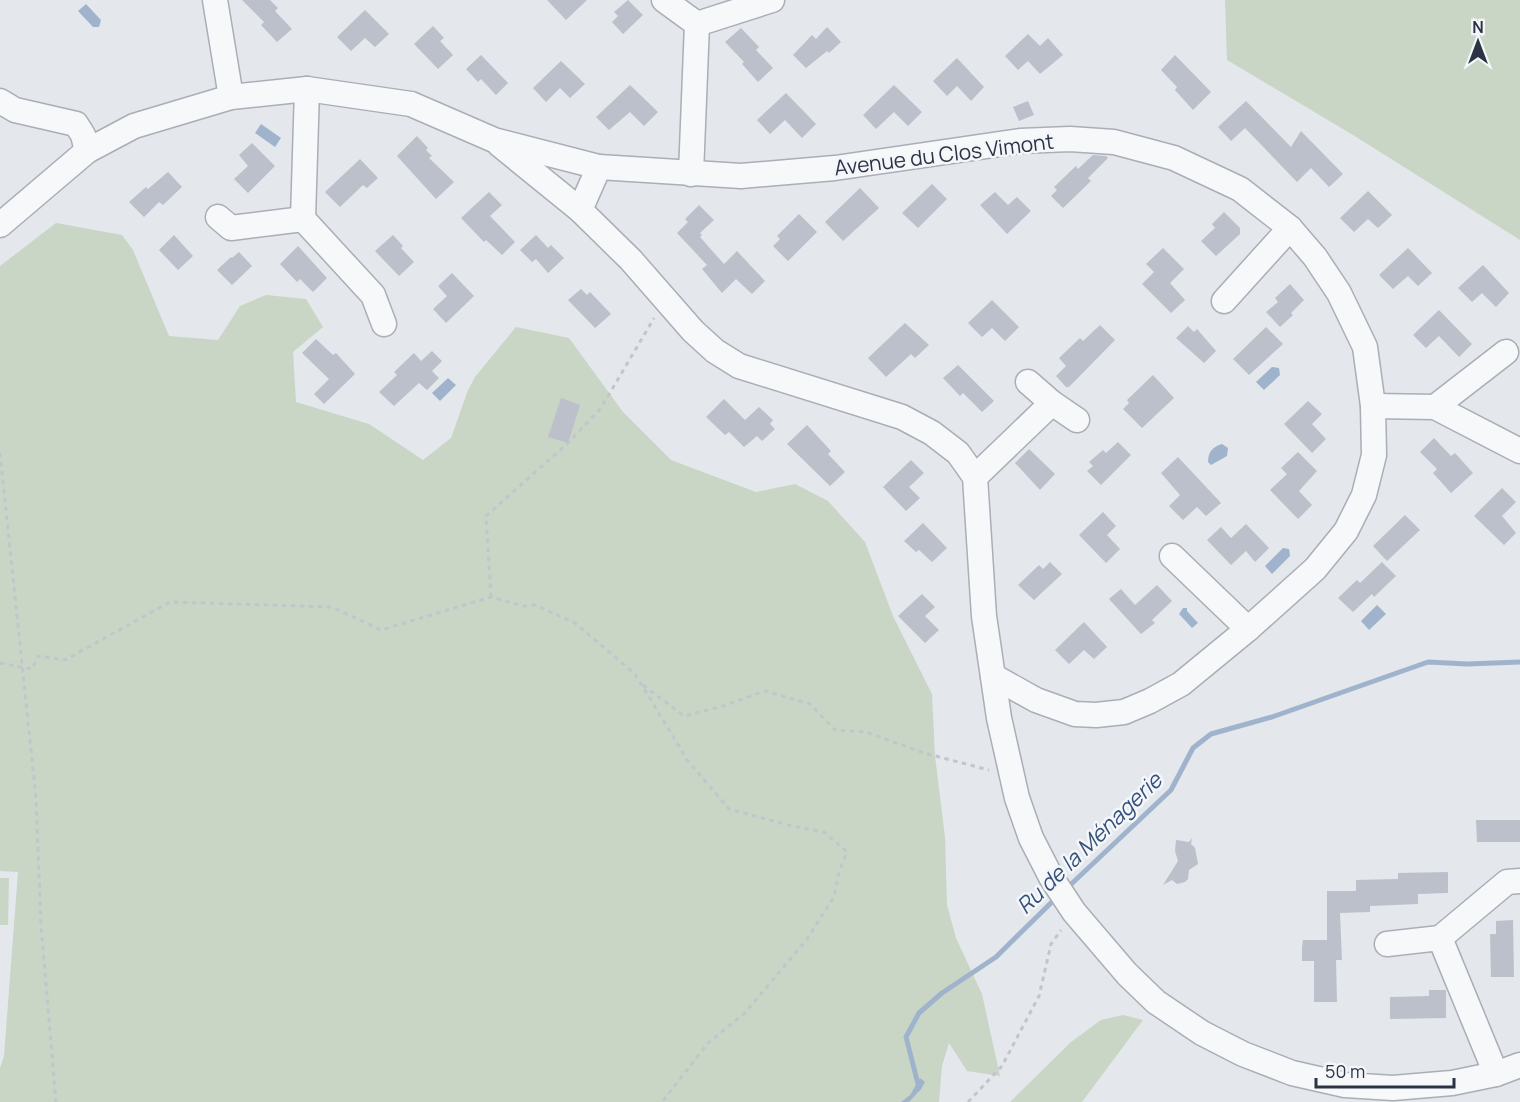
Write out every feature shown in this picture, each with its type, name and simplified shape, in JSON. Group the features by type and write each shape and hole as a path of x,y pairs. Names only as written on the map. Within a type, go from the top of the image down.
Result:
{"street":[{"path":"215,0 231,98"},
{"path":"664,0 697,24"},
{"path":"697,24 776,1"},
{"path":"691,174 697,24"},
{"path":"306,88 303,219 373,295 384,324"},
{"name":"Avenue du Clos Vimont","path":"0,225 87,151 134,126 231,98 306,88 411,104 494,140 599,167 741,176 835,168 1020,141 1070,140 1114,142 1174,158 1240,189 1290,228 1315,257 1339,293 1365,347 1373,406 1374,455 1364,495 1346,531 1315,569 1248,629 1181,684 1150,701 1124,712 1096,715 1075,714 1036,700 993,676"},
{"name":"Avenue du Clos Vimont","path":"0,101 15,110 76,124 134,126"},
{"path":"76,124 83,135 87,151"},
{"name":"Avenue du Clos Vimont","path":"494,140 580,210 631,260 693,331 715,351 739,366 902,417 932,433 958,453 975,477"},
{"path":"580,210 599,167"},
{"path":"218,217 231,228 303,219"},
{"path":"1224,301 1290,228"},
{"path":"1436,407 1506,352"},
{"path":"1028,381 1052,403 1077,420"},
{"path":"1052,403 975,477 984,616 999,718 1012,777 1031,838 1051,877 1071,907 1126,974 1156,1002 1202,1033 1243,1054 1343,1094 1452,1083 1496,1074 1520,1065"},
{"path":"1373,406 1436,407 1520,451"},
{"path":"1172,556 1248,629"},
{"path":"1387,944 1440,938 1507,882 1520,881"},
{"path":"1440,938 1496,1074"}],"path":[{"path":"491,597 486,516 568,442 601,408 665,299"},
{"path":"0,453 36,798 41,925 56,1102"},
{"path":"0,663 32,669 38,656 65,660 170,602 332,607 381,630 491,597 523,606 535,605 575,623 635,674 688,761 729,809 824,832 847,852 839,872 834,897 807,939 745,1013 708,1043 662,1102"},
{"path":"641,684 684,717 765,691 810,704 835,730 866,732 924,753 1012,777"},
{"path":"968,1102 1002,1066 1039,996 1051,944 1071,907"}],"green space":[{"path":"1225,0 1520,0 1520,240 1353,135 1227,60"},
{"path":"56,223 122,235 133,250 169,336 218,340 240,306 266,295 306,299 323,327 293,352 296,402 369,424 423,460 451,438 475,377 516,327 569,338 623,412 671,460 756,492 795,484 828,501 865,542 893,616 932,694 935,756 945,837 947,905 956,938 982,994 1000,1076 967,1071 949,1043 942,1066 939,1102 0,1102 0,1068 4,1056 18,872 0,871 0,266"},
{"path":"0,878 9,878 8,925 0,925"},
{"path":"1123,1015 1143,1020 1082,1102 1010,1102 1071,1042 1101,1020"}],"water":[{"path":"86,4 101,20 99,27 93,27 78,11"},
{"path":"261,124 281,138 275,147 255,133"},
{"path":"1272,367 1279,368 1280,375 1264,390 1256,382"},
{"path":"448,378 456,385 440,401 432,393"},
{"path":"1222,444 1228,448 1227,456 1211,465 1208,462 1210,453 1213,448"},
{"path":"1283,548 1289,549 1290,556 1272,574 1265,566"},
{"path":"1377,605 1386,614 1369,630 1361,621"},
{"path":"1183,608 1187,608 1198,623 1192,628 1179,614"},
{"path":"920,1078 925,1082 921,1089 909,1102 901,1102 910,1095"}],"building":[{"path":"242,0 270,0 278,8 275,11 292,29 277,42 261,25 264,22"},
{"path":"547,0 587,0 566,20"},
{"path":"628,0 643,15 623,34 612,22 618,16 614,12"},
{"path":"365,10 389,34 375,47 365,38 351,51 337,37"},
{"path":"433,26 444,38 440,41 453,55 438,69 414,44"},
{"path":"827,27 841,42 806,68 793,55 812,35 816,39"},
{"path":"741,28 759,47 756,50 773,68 758,82 742,64 744,62 725,42"},
{"path":"1028,34 1040,46 1048,38 1063,55 1040,74 1028,61 1018,70 1005,56"},
{"path":"481,55 508,83 496,95 481,79 478,82 466,69"},
{"path":"1175,55 1211,92 1193,110 1175,90 1177,87 1161,70"},
{"path":"957,58 984,87 971,101 957,86 947,96 933,81"},
{"path":"561,61 585,84 570,98 560,88 546,102 533,88"},
{"path":"630,85 658,112 644,126 630,112 609,130 596,117"},
{"path":"894,85 922,112 908,126 894,112 876,129 863,115"},
{"path":"786,93 816,124 802,138 785,120 770,134 757,120"},
{"path":"1028,101 1034,115 1019,121 1013,107"},
{"path":"1246,101 1291,147 1301,131 1343,174 1329,187 1311,168 1297,182 1245,128 1231,141 1218,127"},
{"path":"417,136 428,148 426,150 432,156 429,158 454,182 436,199 397,156"},
{"path":"252,143 275,166 248,193 234,179 248,166 239,155"},
{"path":"1093,155 1108,158 1088,178 1091,181 1063,208 1051,196 1057,190 1054,187 1076,166 1078,169"},
{"path":"360,159 378,178 367,188 363,185 340,207 325,192"},
{"path":"168,172 182,187 163,205 159,202 144,217 129,202"},
{"path":"932,184 947,199 918,228 902,213"},
{"path":"860,188 879,208 843,241 825,222"},
{"path":"1368,191 1392,215 1378,228 1368,219 1354,232 1340,218"},
{"path":"489,192 502,205 490,216 515,242 502,255 486,240 484,242 461,218"},
{"path":"995,192 1008,205 1017,197 1031,211 1007,234 980,205"},
{"path":"699,205 714,220 700,233 702,235 700,237 724,264 737,251 765,281 752,294 736,279 722,293 702,269 707,265 677,233 688,222 685,219"},
{"path":"1224,212 1240,228 1240,234 1216,256 1201,241 1215,228 1212,224"},
{"path":"799,214 817,232 788,261 773,246 780,239 777,236"},
{"path":"174,235 193,256 178,270 159,250"},
{"path":"393,235 414,262 399,276 375,251"},
{"path":"536,235 548,248 551,245 564,258 548,273 536,259 532,262 520,250"},
{"path":"298,246 327,278 313,292 300,279 297,282 280,264"},
{"path":"1163,248 1184,269 1170,283 1185,300 1171,313 1142,284 1154,272 1146,264"},
{"path":"1408,248 1432,273 1418,286 1408,276 1393,289 1379,275"},
{"path":"239,252 252,266 232,285 217,270"},
{"path":"1483,265 1509,293 1496,307 1482,293 1472,302 1458,288"},
{"path":"452,273 474,296 446,323 433,309 447,296 438,286"},
{"path":"1290,284 1304,300 1280,327 1266,312 1278,302 1275,298"},
{"path":"581,289 587,295 590,292 611,314 595,328 568,300"},
{"path":"992,300 1019,327 1005,341 992,328 982,337 968,323"},
{"path":"1439,310 1472,344 1459,357 1439,336 1426,348 1413,335"},
{"path":"905,323 929,345 915,358 911,354 886,377 868,358"},
{"path":"1100,325 1115,340 1069,387 1066,387 1056,376 1066,366 1059,358 1080,338 1083,341"},
{"path":"1188,326 1194,332 1197,329 1216,351 1204,363 1176,338"},
{"path":"1266,327 1283,344 1249,375 1233,359"},
{"path":"316,339 333,355 336,353 355,374 324,404 314,394 329,379 302,353"},
{"path":"432,351 442,361 432,371 439,378 427,390 419,383 394,406 379,392 397,375 394,372 414,353 421,361"},
{"path":"958,365 994,401 982,412 963,393 960,396 943,378"},
{"path":"1153,375 1174,398 1142,428 1123,409 1129,403 1127,400"},
{"path":"561,398 580,405 568,443 548,437"},
{"path":"724,399 745,420 759,407 773,420 770,424 775,429 762,441 757,436 744,447 729,432 725,435 706,417"},
{"path":"1308,401 1322,414 1312,424 1326,439 1312,453 1284,424"},
{"path":"807,425 831,451 828,454 845,472 830,486 787,444"},
{"path":"1434,438 1451,456 1455,453 1473,473 1451,493 1433,473 1437,469 1420,452"},
{"path":"1118,442 1131,455 1101,485 1087,471 1093,466 1089,462 1103,450 1106,453"},
{"path":"1029,449 1055,474 1040,490 1015,463"},
{"path":"1298,452 1317,471 1299,491 1312,505 1298,519 1270,490 1287,474 1281,468"},
{"path":"1178,457 1221,503 1206,516 1197,507 1183,520 1169,506 1180,495 1161,473"},
{"path":"911,460 924,473 909,487 920,498 906,511 883,487"},
{"path":"1502,488 1516,502 1502,516 1516,533 1504,545 1474,516"},
{"path":"1103,512 1116,526 1107,535 1120,549 1106,563 1079,535"},
{"path":"1405,515 1420,530 1387,561 1373,546"},
{"path":"923,523 947,548 932,562 919,550 916,552 904,541"},
{"path":"1246,524 1269,548 1255,562 1246,551 1231,565 1207,540 1221,527 1231,538"},
{"path":"1050,562 1062,574 1034,600 1018,585 1039,565 1043,569"},
{"path":"1382,562 1396,576 1374,597 1372,594 1353,612 1338,598 1357,580 1360,583"},
{"path":"1157,585 1172,601 1152,620 1155,623 1141,634 1109,599 1121,589 1135,605"},
{"path":"922,594 935,607 925,616 939,630 925,643 898,616"},
{"path":"1084,622 1107,647 1094,659 1084,650 1069,664 1055,650"},
{"path":"1476,820 1520,820 1520,842 1477,842"},
{"path":"1192,838 1191,844 1195,848 1198,864 1189,870 1188,879 1185,882 1177,884 1172,880 1163,885 1178,861 1175,851 1176,840 1189,842"},
{"path":"1448,872 1448,893 1418,894 1418,904 1370,906 1370,912 1340,913 1342,960 1336,960 1337,1002 1314,1002 1314,961 1302,961 1302,947 1303,940 1327,940 1327,891 1356,891 1356,880 1398,879 1398,873"},
{"path":"1513,920 1514,977 1491,977 1490,934 1496,934 1496,921"},
{"path":"1429,990 1446,990 1446,1018 1390,1019 1390,997 1429,996"}],"waterway":[{"name":"Ru de la Ménagerie","path":"1066,889 1171,790 1193,748 1211,734 1272,717 1428,662 1467,664 1520,662"},
{"name":"Ru de la Ménagerie","path":"919,1088 906,1037 919,1013 942,993 996,957 1057,897"}]}
